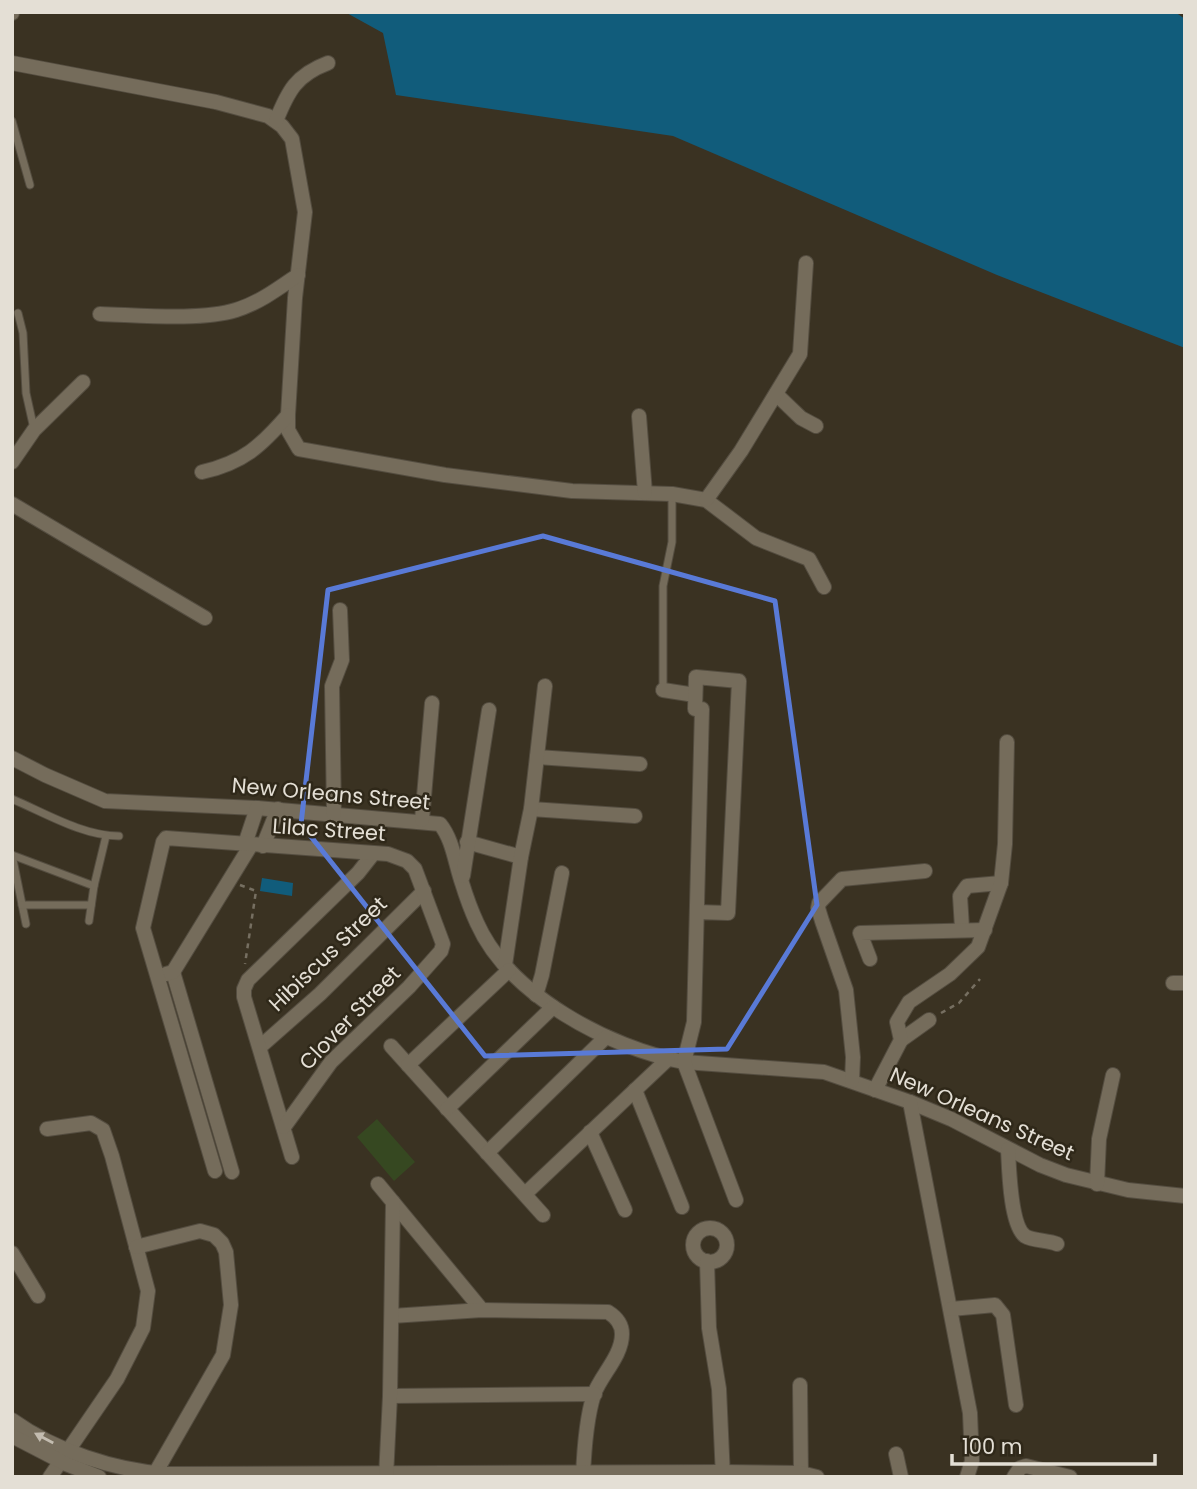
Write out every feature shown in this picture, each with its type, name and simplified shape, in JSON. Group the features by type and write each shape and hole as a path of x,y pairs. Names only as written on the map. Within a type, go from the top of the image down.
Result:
{"street":[{"path":"276,121 294,85 311,70 328,62"},
{"path":"12,63 216,102 268,116 292,139 305,212 288,415 288,430 299,449 445,475 572,491 672,494 706,500 757,538 809,559 824,587"},
{"path":"706,500 741,451 800,354 806,263"},
{"path":"100,314 211,315 254,303 298,275"},
{"path":"12,463 34,430 83,382"},
{"path":"775,394 801,418 816,426"},
{"path":"202,472 242,459 288,415"},
{"path":"639,416 645,493"},
{"path":"12,504 205,618"},
{"path":"334,814 332,686 342,660 340,610"},
{"path":"696,912 728,913 739,681 696,677 695,709 702,709 696,912 694,1022 684,1062 736,1200"},
{"path":"408,1065 507,968 521,857 531,809 545,686"},
{"path":"663,690 695,695"},
{"path":"422,820 432,703"},
{"path":"462,884 489,710"},
{"path":"901,1040 897,1022 909,1002 950,974 978,947 985,930 1001,883 1005,845 1007,742"},
{"path":"537,757 640,764"},
{"name":"New Orleans Street","path":"12,758 105,801 278,809 422,820 440,824 447,834 478,926 507,968 536,995 606,1037 684,1062 824,1072 951,1119 1041,1165 1097,1184 1128,1191 1185,1196"},
{"path":"253,845 257,808"},
{"path":"215,1171 157,976 173,972 229,881 278,809"},
{"path":"531,809 635,816"},
{"name":"Lilac Street","path":"157,976 142,923 163,842 168,838 388,854 407,861 415,869 442,940"},
{"path":"467,842 521,857"},
{"path":"292,1157 243,992 253,975 358,873 373,853"},
{"path":"852,1082 853,1057 846,990 822,921 819,903 842,879 925,872"},
{"path":"536,995 562,873"},
{"path":"962,929 960,896 967,886 1001,883"},
{"name":"Hibiscus Street","path":"261,1046 320,994 424,891"},
{"path":"870,959 860,933 985,930"},
{"name":"Clover Street","path":"285,1127 331,1062 409,987 441,951 442,940"},
{"path":"173,972 232,1172"},
{"path":"447,1109 554,1007"},
{"path":"875,1090 901,1040 929,1020"},
{"path":"487,1153 606,1037"},
{"path":"391,1046 543,1215"},
{"path":"525,1194 668,1059"},
{"path":"1097,1184 1100,1139 1113,1075"},
{"path":"635,1090 682,1207"},
{"path":"910,1102 970,1413 972,1461 967,1477"},
{"path":"47,1129 91,1123 103,1130 148,1292 143,1328 117,1379 50,1477"},
{"path":"590,1132 625,1210"},
{"path":"1008,1149 1011,1191 1020,1230 1025,1236 1057,1244"},
{"path":"378,1184 482,1310"},
{"path":"386,1475 393,1202"},
{"path":"136,1247 200,1231 214,1235 226,1252 231,1305 223,1355 154,1475"},
{"path":"12,1253 37,1296"},
{"path":"707,1262 709,1328 719,1389 723,1474"},
{"path":"951,1308 995,1305 999,1308 1003,1315 1016,1405"},
{"path":"392,1316 482,1310 608,1312 618,1319 622,1335 616,1355 594,1394 583,1475"},
{"path":"800,1385 801,1475"},
{"path":"390,1396 594,1394"},
{"path":"12,1420 99,1477"},
{"path":"12,1436 63,1455 154,1475 723,1474 817,1477"},
{"path":"896,1454 901,1477"},
{"path":"1014,1477 1020,1468 1027,1466 1070,1477"}],"lane":[{"path":"12,121 30,185"},
{"path":"18,313 23,333 26,393 34,430"},
{"path":"663,690 663,586 673,542 672,494"},
{"path":"12,799 106,836 120,836"},
{"path":"89,921 106,836"},
{"path":"12,855 94,886"},
{"path":"12,855 26,924"},
{"path":"22,905 91,905"}],"path":[{"path":"229,881 256,891 243,972 253,975"},
{"path":"929,1020 959,1003 980,979"}],"highlighted area":[{"path":"543,536 775,601 817,905 727,1049 485,1056 301,824 328,590"}],"green space":[{"path":"377,1119 415,1162 394,1181 357,1137"}],"water":[{"path":"345,12 1175,12 1185,19 1185,348 997,275 673,136 396,95 383,33"},
{"path":"262,878 293,883 292,896 260,891"}]}
